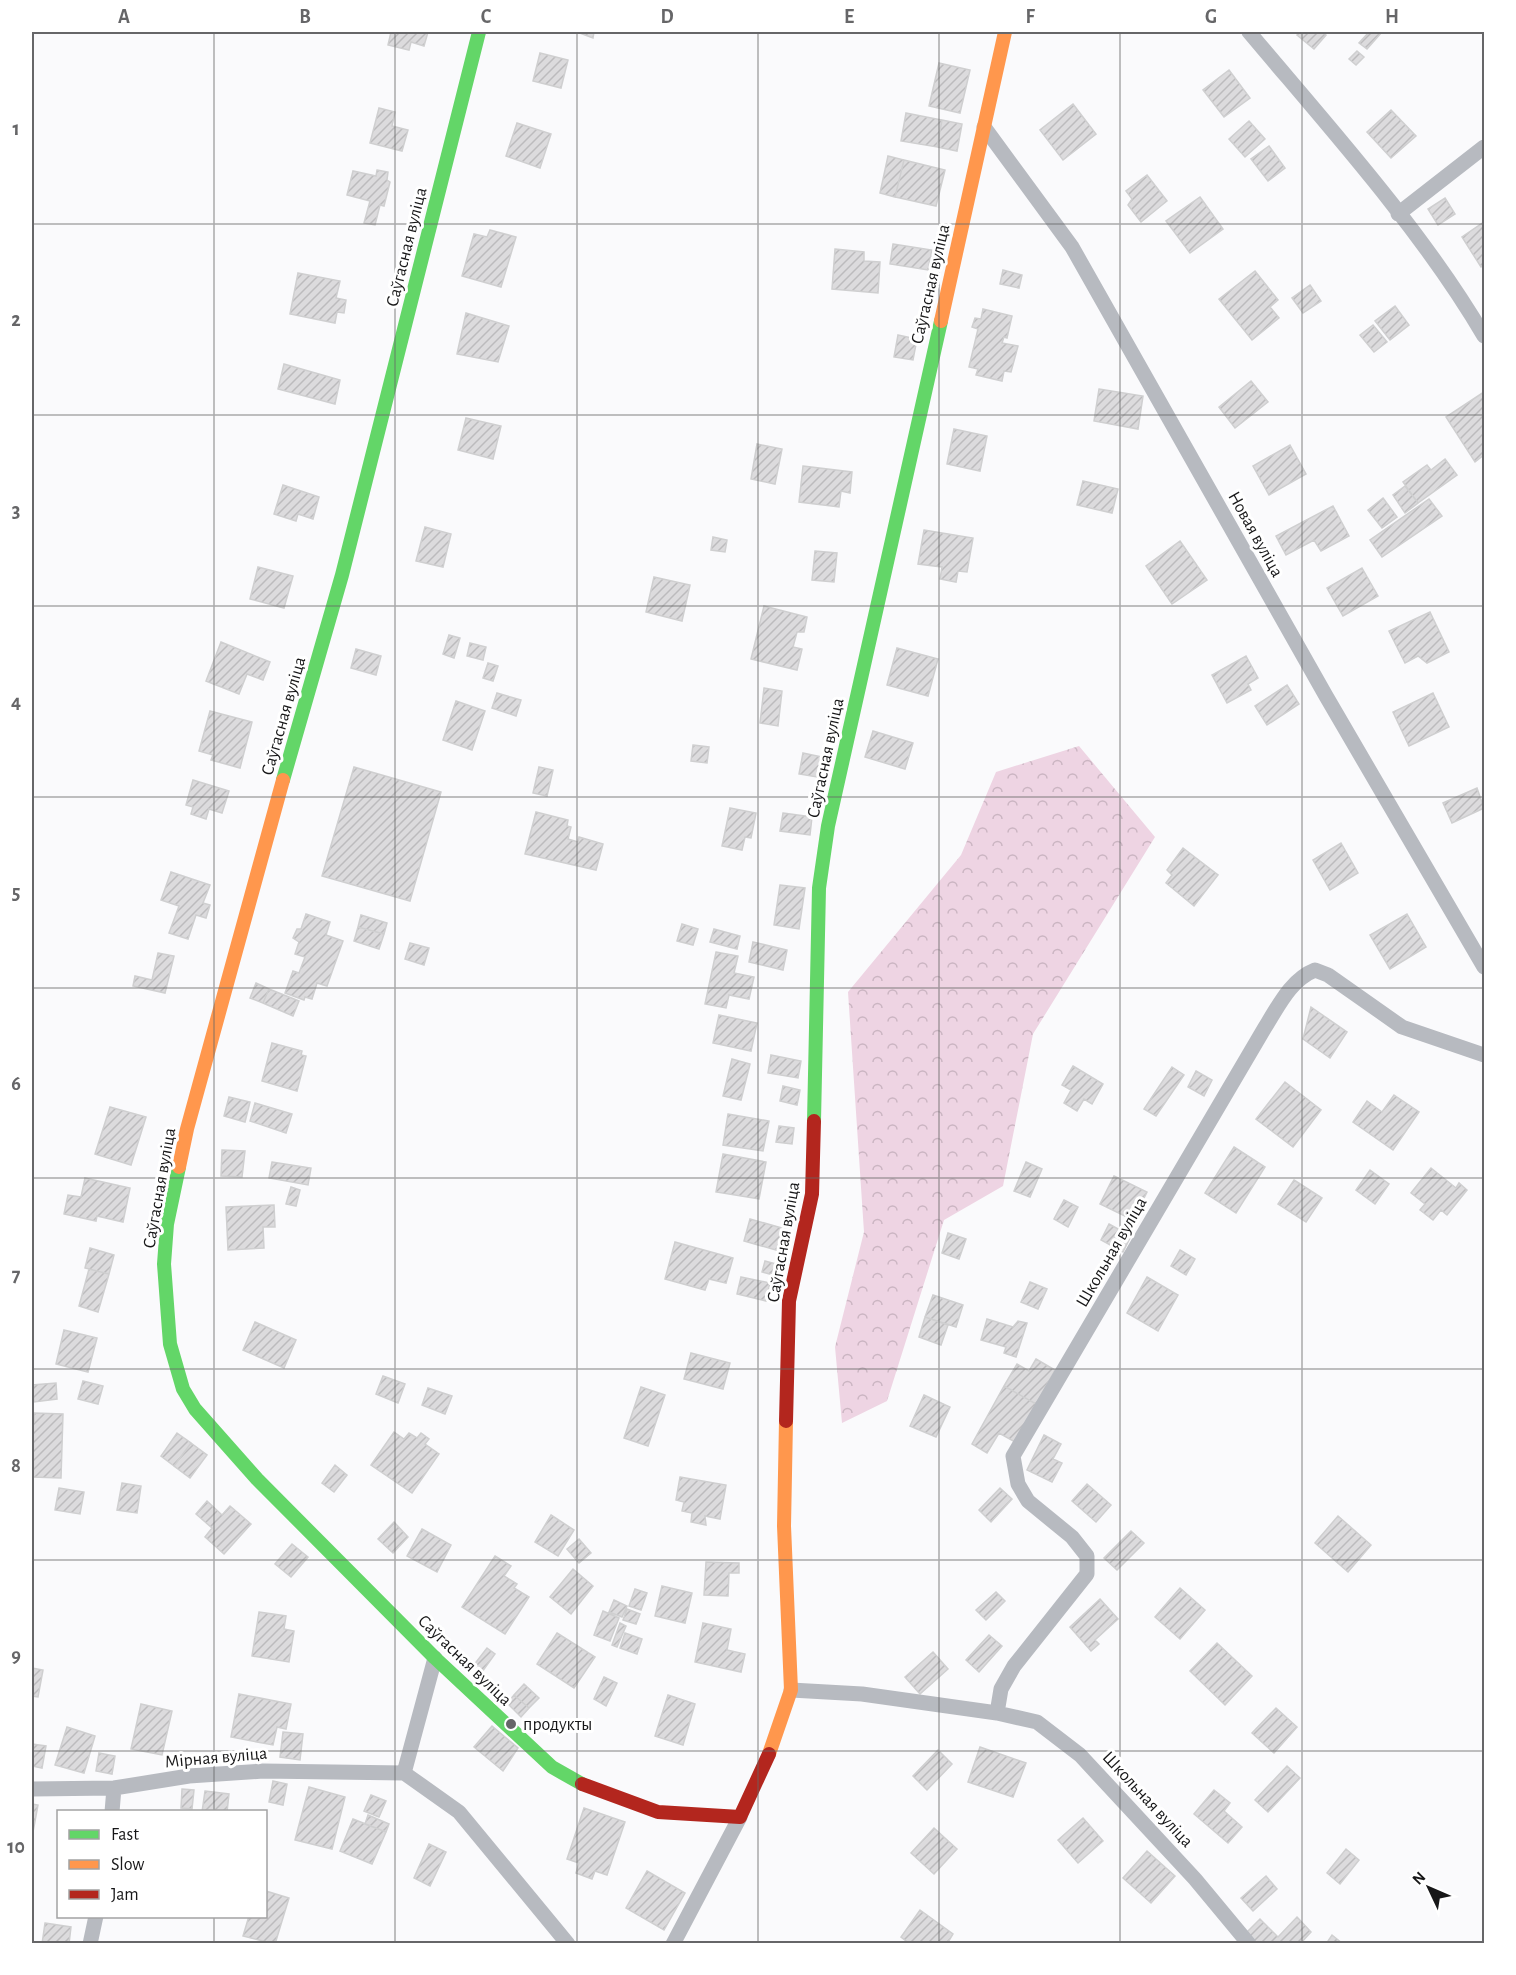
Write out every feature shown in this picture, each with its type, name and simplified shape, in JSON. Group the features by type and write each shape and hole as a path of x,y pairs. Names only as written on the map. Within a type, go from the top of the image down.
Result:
{"street":[{"name":"Саўгасная вуліца","path":"479,32 342,575 259,862 187,1129 167,1224 164,1264 172,1352 183,1389 195,1409 257,1479 435,1658 552,1767 593,1790 658,1812 740,1817 777,1737 791,1690 783,1526 789,1301 812,1194 819,888 828,826 1005,32"},
{"path":"1249,32 1398,214 1465,303 1485,336"},
{"name":"Новая вуліца","path":"984,127 1072,247 1320,686 1485,967"},
{"path":"1398,214 1485,147"},
{"name":"Школьная вуліца","path":"997,1713 1001,1689 1014,1666 1087,1574 1087,1556 1072,1537 1028,1501 1018,1484 1013,1456 1293,984 1303,975 1315,970 1328,975 1402,1027 1485,1055"},
{"path":"435,1658 404,1773 459,1812 568,1944"},
{"name":"Школьная вуліца","path":"791,1690 862,1694 997,1713 1037,1722 1080,1755 1195,1879 1249,1944"},
{"name":"Мірная вуліца","path":"32,1789 114,1788 189,1776 263,1771 404,1773"},
{"path":"112,1810 114,1788"},
{"path":"673,1944 740,1817"},
{"path":"90,1944 96,1918"}],"green space":[{"path":"1079,746 1155,837 1033,1034 1003,1186 944,1220 887,1401 842,1423 835,1347 864,1232 848,992 961,855 996,772"}],"building":[{"path":"391,32 428,32 424,46 411,42 409,50 388,45"},
{"path":"577,32 594,32 593,38"},
{"path":"1301,32 1322,32 1326,35 1314,49 1297,35"},
{"path":"1369,32 1381,33 1367,49 1359,43"},
{"path":"1357,51 1364,57 1356,65 1349,59"},
{"path":"540,53 568,60 561,88 533,81"},
{"path":"939,63 970,70 960,113 929,106"},
{"path":"1229,70 1250,98 1224,117 1203,90"},
{"path":"1073,104 1096,134 1063,160 1040,130"},
{"path":"379,108 395,112 392,126 408,130 402,151 370,143"},
{"path":"1391,110 1416,136 1391,158 1367,132"},
{"path":"906,113 942,120 937,147 901,141"},
{"path":"942,120 962,124 957,151 937,147"},
{"path":"1249,121 1265,139 1245,157 1229,139"},
{"path":"517,123 551,134 540,168 506,156"},
{"path":"1269,146 1285,168 1268,181 1251,159"},
{"path":"888,156 904,160 895,197 880,193"},
{"path":"904,160 945,170 936,206 895,197"},
{"path":"377,170 388,172 387,180 390,182 384,206 380,205 375,225 364,223 370,201 347,195 353,171 376,176"},
{"path":"1147,175 1167,201 1141,222 1128,205 1132,199 1126,191"},
{"path":"1200,197 1223,229 1190,253 1166,221"},
{"path":"1445,198 1455,214 1438,225 1428,209"},
{"path":"1484,222 1484,265 1481,267 1462,237"},
{"path":"490,230 516,237 501,287 462,276 474,234 487,237"},
{"path":"893,244 932,250 928,270 890,264"},
{"path":"835,249 864,252 864,261 880,262 878,293 832,289"},
{"path":"1003,270 1022,275 1019,288 1000,284"},
{"path":"1255,271 1278,300 1270,307 1279,318 1252,340 1219,299"},
{"path":"298,273 340,281 336,298 346,300 344,313 337,312 335,323 290,314"},
{"path":"1310,285 1321,301 1303,313 1292,298"},
{"path":"1395,306 1409,325 1390,340 1375,321"},
{"path":"983,309 1012,316 1007,338 1004,337 1002,343 1018,346 1011,372 1004,371 1002,381 976,375 978,369 969,367 978,329 972,327 975,318 981,319"},
{"path":"466,313 509,326 498,362 457,354"},
{"path":"1373,325 1387,342 1374,352 1360,335"},
{"path":"898,335 917,339 913,360 894,357"},
{"path":"284,364 340,380 335,404 278,389"},
{"path":"1251,381 1268,402 1235,428 1219,407"},
{"path":"1099,389 1143,396 1138,429 1094,421"},
{"path":"1484,392 1484,455 1475,462 1446,417"},
{"path":"466,418 501,426 493,459 458,450"},
{"path":"954,429 987,436 980,471 947,464"},
{"path":"757,444 782,449 775,484 751,479"},
{"path":"1290,445 1306,474 1269,495 1253,466"},
{"path":"1445,459 1457,475 1418,503 1403,482 1427,465 1431,470"},
{"path":"803,466 852,472 850,493 841,491 839,507 799,502"},
{"path":"1083,481 1118,489 1112,513 1077,505"},
{"path":"283,485 319,497 313,519 298,514 296,521 274,514"},
{"path":"1405,486 1418,503 1405,513 1393,495"},
{"path":"1383,498 1397,517 1382,528 1368,510"},
{"path":"1429,499 1442,516 1382,557 1370,540"},
{"path":"1333,506 1349,536 1321,551 1314,540 1286,555 1276,536"},
{"path":"425,527 451,534 443,567 416,561"},
{"path":"924,530 973,538 967,572 958,571 956,582 940,579 942,567 918,564"},
{"path":"713,537 727,540 725,552 711,550"},
{"path":"1180,541 1207,580 1172,604 1146,566"},
{"path":"815,551 837,553 834,582 812,580"},
{"path":"258,567 293,576 284,608 250,599"},
{"path":"1362,568 1378,596 1343,616 1327,588"},
{"path":"654,577 690,585 682,621 646,612"},
{"path":"764,606 807,617 804,632 797,632 793,647 802,649 797,670 751,659"},
{"path":"1430,612 1449,652 1427,663 1418,656 1405,663 1389,631"},
{"path":"449,635 460,638 454,658 443,654"},
{"path":"221,642 270,662 263,680 247,674 239,694 206,681"},
{"path":"470,643 486,647 483,660 467,656"},
{"path":"897,648 938,659 928,696 887,685"},
{"path":"356,649 381,656 376,675 351,668"},
{"path":"1246,656 1258,678 1248,684 1251,690 1227,703 1212,675"},
{"path":"488,663 498,666 493,681 483,678"},
{"path":"1287,685 1299,704 1267,725 1255,706"},
{"path":"764,688 782,691 778,726 760,723"},
{"path":"497,693 521,700 516,716 492,708"},
{"path":"1433,693 1449,727 1409,746 1393,712"},
{"path":"456,701 485,711 472,750 443,740"},
{"path":"210,711 252,722 240,768 211,760 213,755 199,751"},
{"path":"873,731 913,743 905,769 865,757"},
{"path":"693,745 709,747 707,763 691,761"},
{"path":"803,753 827,758 823,778 799,774"},
{"path":"354,767 441,792 410,901 322,876"},
{"path":"539,767 553,770 547,796 533,793"},
{"path":"193,780 229,791 222,813 209,809 206,819 191,814 193,807 186,805"},
{"path":"1477,788 1484,808 1452,823 1443,803"},
{"path":"730,808 756,813 751,838 745,837 742,850 722,846"},
{"path":"536,812 568,820 567,826 571,827 568,839 578,842 579,837 603,844 596,870 525,854"},
{"path":"783,813 812,817 810,835 780,831"},
{"path":"1341,843 1358,873 1330,890 1313,860"},
{"path":"1183,848 1218,875 1194,906 1166,883 1172,875 1167,870"},
{"path":"171,872 210,885 203,903 210,905 206,918 196,915 188,939 169,933 179,906 161,900"},
{"path":"780,885 805,888 799,929 774,925"},
{"path":"306,914 330,922 326,935 343,941 327,986 317,983 312,999 305,997 304,1000 285,993 293,971 299,973 305,957 295,954 299,942 293,938 297,929 301,929"},
{"path":"1407,914 1426,947 1390,969 1370,935"},
{"path":"361,915 387,923 384,934 358,927"},
{"path":"682,924 698,929 693,945 677,941"},
{"path":"358,927 384,934 379,949 354,941"},
{"path":"714,929 740,936 737,949 710,942"},
{"path":"753,942 787,950 783,970 749,962"},
{"path":"410,943 429,948 424,965 405,959"},
{"path":"716,952 738,956 734,973 754,977 749,999 729,995 726,1008 705,1004"},
{"path":"158,953 174,956 165,993 133,986 135,976 152,980"},
{"path":"256,983 269,989 263,1003 250,998"},
{"path":"269,989 299,1001 293,1016 263,1003"},
{"path":"1311,1007 1347,1032 1330,1058 1303,1039"},
{"path":"719,1015 757,1023 751,1051 713,1043"},
{"path":"272,1043 302,1051 301,1055 306,1056 297,1091 262,1081"},
{"path":"771,1055 801,1061 798,1078 768,1073"},
{"path":"732,1059 750,1064 741,1100 723,1096"},
{"path":"1073,1066 1103,1084 1092,1104 1084,1099 1077,1111 1064,1103 1071,1090 1062,1085"},
{"path":"1172,1067 1184,1075 1156,1116 1144,1109"},
{"path":"1196,1071 1212,1080 1204,1096 1188,1087"},
{"path":"1285,1082 1321,1110 1293,1147 1256,1119"},
{"path":"783,1086 800,1090 797,1105 780,1101"},
{"path":"1394,1095 1419,1112 1393,1150 1353,1122 1367,1101 1382,1112"},
{"path":"229,1097 250,1102 245,1122 224,1116"},
{"path":"255,1103 292,1114 286,1133 250,1121"},
{"path":"110,1107 146,1117 131,1165 95,1154"},
{"path":"728,1114 769,1121 763,1151 723,1145"},
{"path":"779,1126 794,1128 792,1144 776,1142"},
{"path":"1234,1147 1265,1167 1236,1213 1205,1193"},
{"path":"222,1150 245,1151 242,1177 221,1176"},
{"path":"723,1154 766,1162 759,1199 716,1192"},
{"path":"272,1162 311,1168 308,1185 269,1178"},
{"path":"1026,1162 1042,1169 1030,1197 1014,1191"},
{"path":"1431,1168 1456,1188 1459,1183 1467,1190 1447,1215 1441,1210 1433,1220 1420,1210 1425,1204 1411,1193"},
{"path":"1370,1170 1389,1184 1375,1204 1356,1190"},
{"path":"1114,1176 1147,1192 1133,1220 1100,1204"},
{"path":"85,1178 130,1188 123,1222 97,1216 96,1221 64,1214 68,1195 81,1197"},
{"path":"1294,1180 1322,1198 1306,1222 1278,1204"},
{"path":"291,1187 300,1190 296,1206 286,1204"},
{"path":"1064,1200 1078,1207 1068,1227 1054,1219"},
{"path":"274,1205 275,1227 263,1227 264,1248 228,1250 226,1207"},
{"path":"750,1219 789,1230 783,1252 744,1241"},
{"path":"1109,1224 1131,1236 1123,1252 1101,1240"},
{"path":"948,1233 966,1239 959,1259 942,1253"},
{"path":"675,1242 733,1258 726,1283 709,1279 705,1290 665,1279"},
{"path":"90,1248 114,1255 109,1274 85,1268"},
{"path":"1180,1250 1195,1259 1186,1275 1171,1266"},
{"path":"765,1261 780,1265 777,1276 762,1272"},
{"path":"89,1269 109,1274 98,1312 79,1306"},
{"path":"741,1277 770,1283 766,1301 737,1294"},
{"path":"1147,1277 1178,1295 1158,1331 1127,1313"},
{"path":"1030,1282 1047,1289 1038,1309 1021,1302"},
{"path":"933,1295 963,1305 956,1327 925,1317"},
{"path":"925,1317 948,1325 941,1345 919,1337"},
{"path":"987,1319 1013,1327 1018,1321 1027,1323 1016,1357 1004,1353 1006,1347 981,1340"},
{"path":"255,1322 296,1340 284,1368 243,1350"},
{"path":"64,1330 97,1338 88,1372 56,1364"},
{"path":"691,1353 730,1363 723,1389 684,1379"},
{"path":"1036,1359 1055,1370 1036,1404 1004,1386 1017,1364 1029,1371"},
{"path":"383,1376 405,1384 398,1403 376,1394"},
{"path":"83,1381 103,1386 98,1404 78,1399"},
{"path":"56,1383 57,1399 34,1402 32,1385"},
{"path":"1004,1386 1036,1404 1015,1442 999,1433 987,1453 972,1444"},
{"path":"641,1387 665,1395 648,1446 624,1438"},
{"path":"428,1388 452,1396 445,1414 422,1405"},
{"path":"924,1395 950,1407 936,1437 910,1426"},
{"path":"34,1413 63,1414 61,1478 32,1477"},
{"path":"394,1432 404,1439 409,1433 417,1438 421,1433 429,1439 425,1444 439,1454 412,1493 371,1465"},
{"path":"177,1433 191,1443 174,1466 161,1456"},
{"path":"1044,1435 1061,1444 1053,1459 1062,1463 1052,1482 1027,1470"},
{"path":"191,1443 207,1455 190,1478 174,1466"},
{"path":"335,1465 347,1475 334,1492 322,1483"},
{"path":"680,1477 726,1485 720,1519 705,1516 706,1525 691,1522 692,1513 682,1511 684,1502 676,1500"},
{"path":"122,1483 141,1486 137,1513 117,1510"},
{"path":"1087,1484 1111,1505 1096,1522 1072,1501"},
{"path":"59,1488 84,1492 80,1514 55,1510"},
{"path":"1000,1488 1012,1499 991,1522 979,1510"},
{"path":"207,1501 222,1515 230,1506 251,1524 224,1554 205,1537 212,1528 196,1514"},
{"path":"551,1515 574,1530 558,1556 535,1542"},
{"path":"1338,1516 1371,1545 1348,1572 1315,1543"},
{"path":"394,1522 408,1537 393,1553 378,1539"},
{"path":"422,1529 451,1545 437,1572 407,1556"},
{"path":"1131,1531 1144,1543 1117,1570 1104,1558"},
{"path":"579,1539 591,1553 579,1563 567,1549"},
{"path":"292,1544 308,1557 291,1577 275,1564"},
{"path":"495,1556 511,1566 504,1576 517,1584 514,1588 529,1597 505,1634 462,1607"},
{"path":"706,1562 739,1563 739,1573 729,1573 728,1596 704,1595"},
{"path":"573,1569 593,1586 571,1614 550,1597"},
{"path":"662,1586 692,1593 685,1623 655,1616"},
{"path":"1180,1588 1205,1610 1180,1639 1155,1617"},
{"path":"635,1589 647,1593 641,1610 629,1606"},
{"path":"996,1592 1005,1601 986,1620 976,1610"},
{"path":"1100,1599 1118,1619 1095,1640 1099,1644 1091,1651 1070,1627"},
{"path":"614,1600 627,1606 622,1617 609,1612"},
{"path":"627,1609 640,1614 636,1624 623,1620"},
{"path":"603,1611 619,1618 610,1641 594,1635"},
{"path":"259,1612 286,1616 284,1629 294,1631 289,1662 252,1656"},
{"path":"620,1623 626,1626 617,1647 612,1645"},
{"path":"703,1623 731,1629 727,1650 745,1654 741,1672 695,1662"},
{"path":"557,1633 595,1657 574,1688 537,1664"},
{"path":"625,1633 642,1639 637,1654 620,1648"},
{"path":"989,1635 1002,1646 979,1672 966,1660"},
{"path":"1217,1643 1252,1676 1225,1705 1190,1671"},
{"path":"487,1648 495,1654 482,1672 473,1666"},
{"path":"933,1652 948,1669 920,1694 905,1677"},
{"path":"32,1668 43,1670 38,1697 32,1696"},
{"path":"604,1677 617,1683 606,1706 594,1699"},
{"path":"524,1684 539,1698 529,1708 514,1695"},
{"path":"239,1694 291,1704 286,1729 277,1727 273,1745 231,1737"},
{"path":"514,1695 529,1708 521,1717 507,1703"},
{"path":"668,1695 695,1704 683,1745 655,1736"},
{"path":"141,1704 172,1711 162,1755 131,1749"},
{"path":"1276,1708 1297,1727 1274,1753 1252,1733"},
{"path":"492,1726 518,1748 503,1771 474,1747"},
{"path":"67,1727 95,1736 84,1773 55,1765"},
{"path":"283,1732 303,1734 300,1760 280,1757"},
{"path":"32,1744 46,1746 42,1768 32,1766"},
{"path":"980,1747 1026,1763 1013,1797 968,1782"},
{"path":"938,1750 952,1764 927,1790 913,1776"},
{"path":"99,1753 115,1756 112,1774 96,1771"},
{"path":"1287,1766 1300,1778 1268,1812 1255,1800"},
{"path":"273,1781 287,1784 283,1805 269,1802"},
{"path":"309,1787 345,1797 332,1849 295,1840"},
{"path":"182,1789 194,1790 192,1809 181,1808"},
{"path":"1214,1790 1230,1803 1224,1811 1242,1827 1228,1843 1194,1814"},
{"path":"205,1791 229,1794 227,1810 202,1810"},
{"path":"371,1795 386,1801 379,1817 364,1811"},
{"path":"32,1804 38,1805 33,1832 32,1832"},
{"path":"584,1808 625,1822 607,1875 595,1871 592,1879 576,1873 579,1863 567,1859"},
{"path":"368,1815 389,1824 386,1832 365,1824"},
{"path":"1083,1818 1103,1841 1078,1863 1058,1840"},
{"path":"353,1819 386,1832 372,1864 340,1851"},
{"path":"934,1828 957,1849 934,1874 911,1853"},
{"path":"429,1844 446,1852 430,1886 414,1878"},
{"path":"1346,1849 1359,1860 1340,1884 1327,1873"},
{"path":"1147,1851 1175,1876 1151,1903 1123,1878"},
{"path":"647,1871 685,1893 664,1930 626,1908"},
{"path":"1266,1876 1277,1889 1253,1911 1241,1898"},
{"path":"267,1891 289,1898 275,1944 243,1936 248,1918 267,1918"},
{"path":"920,1910 953,1934 947,1944 904,1944 906,1941 901,1937"},
{"path":"1297,1917 1311,1932 1300,1944 1256,1944 1246,1933 1260,1919 1278,1937"},
{"path":"45,1923 71,1927 69,1944 42,1944"},
{"path":"1332,1935 1343,1944 1326,1944"}],"traffic: fast":[{"path":"283,780 342,575 479,32"},
{"path":"814,1121 819,888 828,826 941,321"},
{"path":"179,1167 167,1224 164,1264 170,1344 183,1389 195,1409 257,1479 435,1658 552,1767 582,1784"}],"traffic: slow":[{"path":"941,321 1005,32"},
{"path":"179,1167 187,1129 283,780"},
{"path":"769,1754 791,1690 784,1526 786,1421"}],"traffic: jam":[{"path":"786,1421 789,1301 812,1194 814,1121"},
{"path":"582,1784 658,1812 740,1817 769,1754"}],"place":[{"name":"продукты","path":"511,1724"}]}
